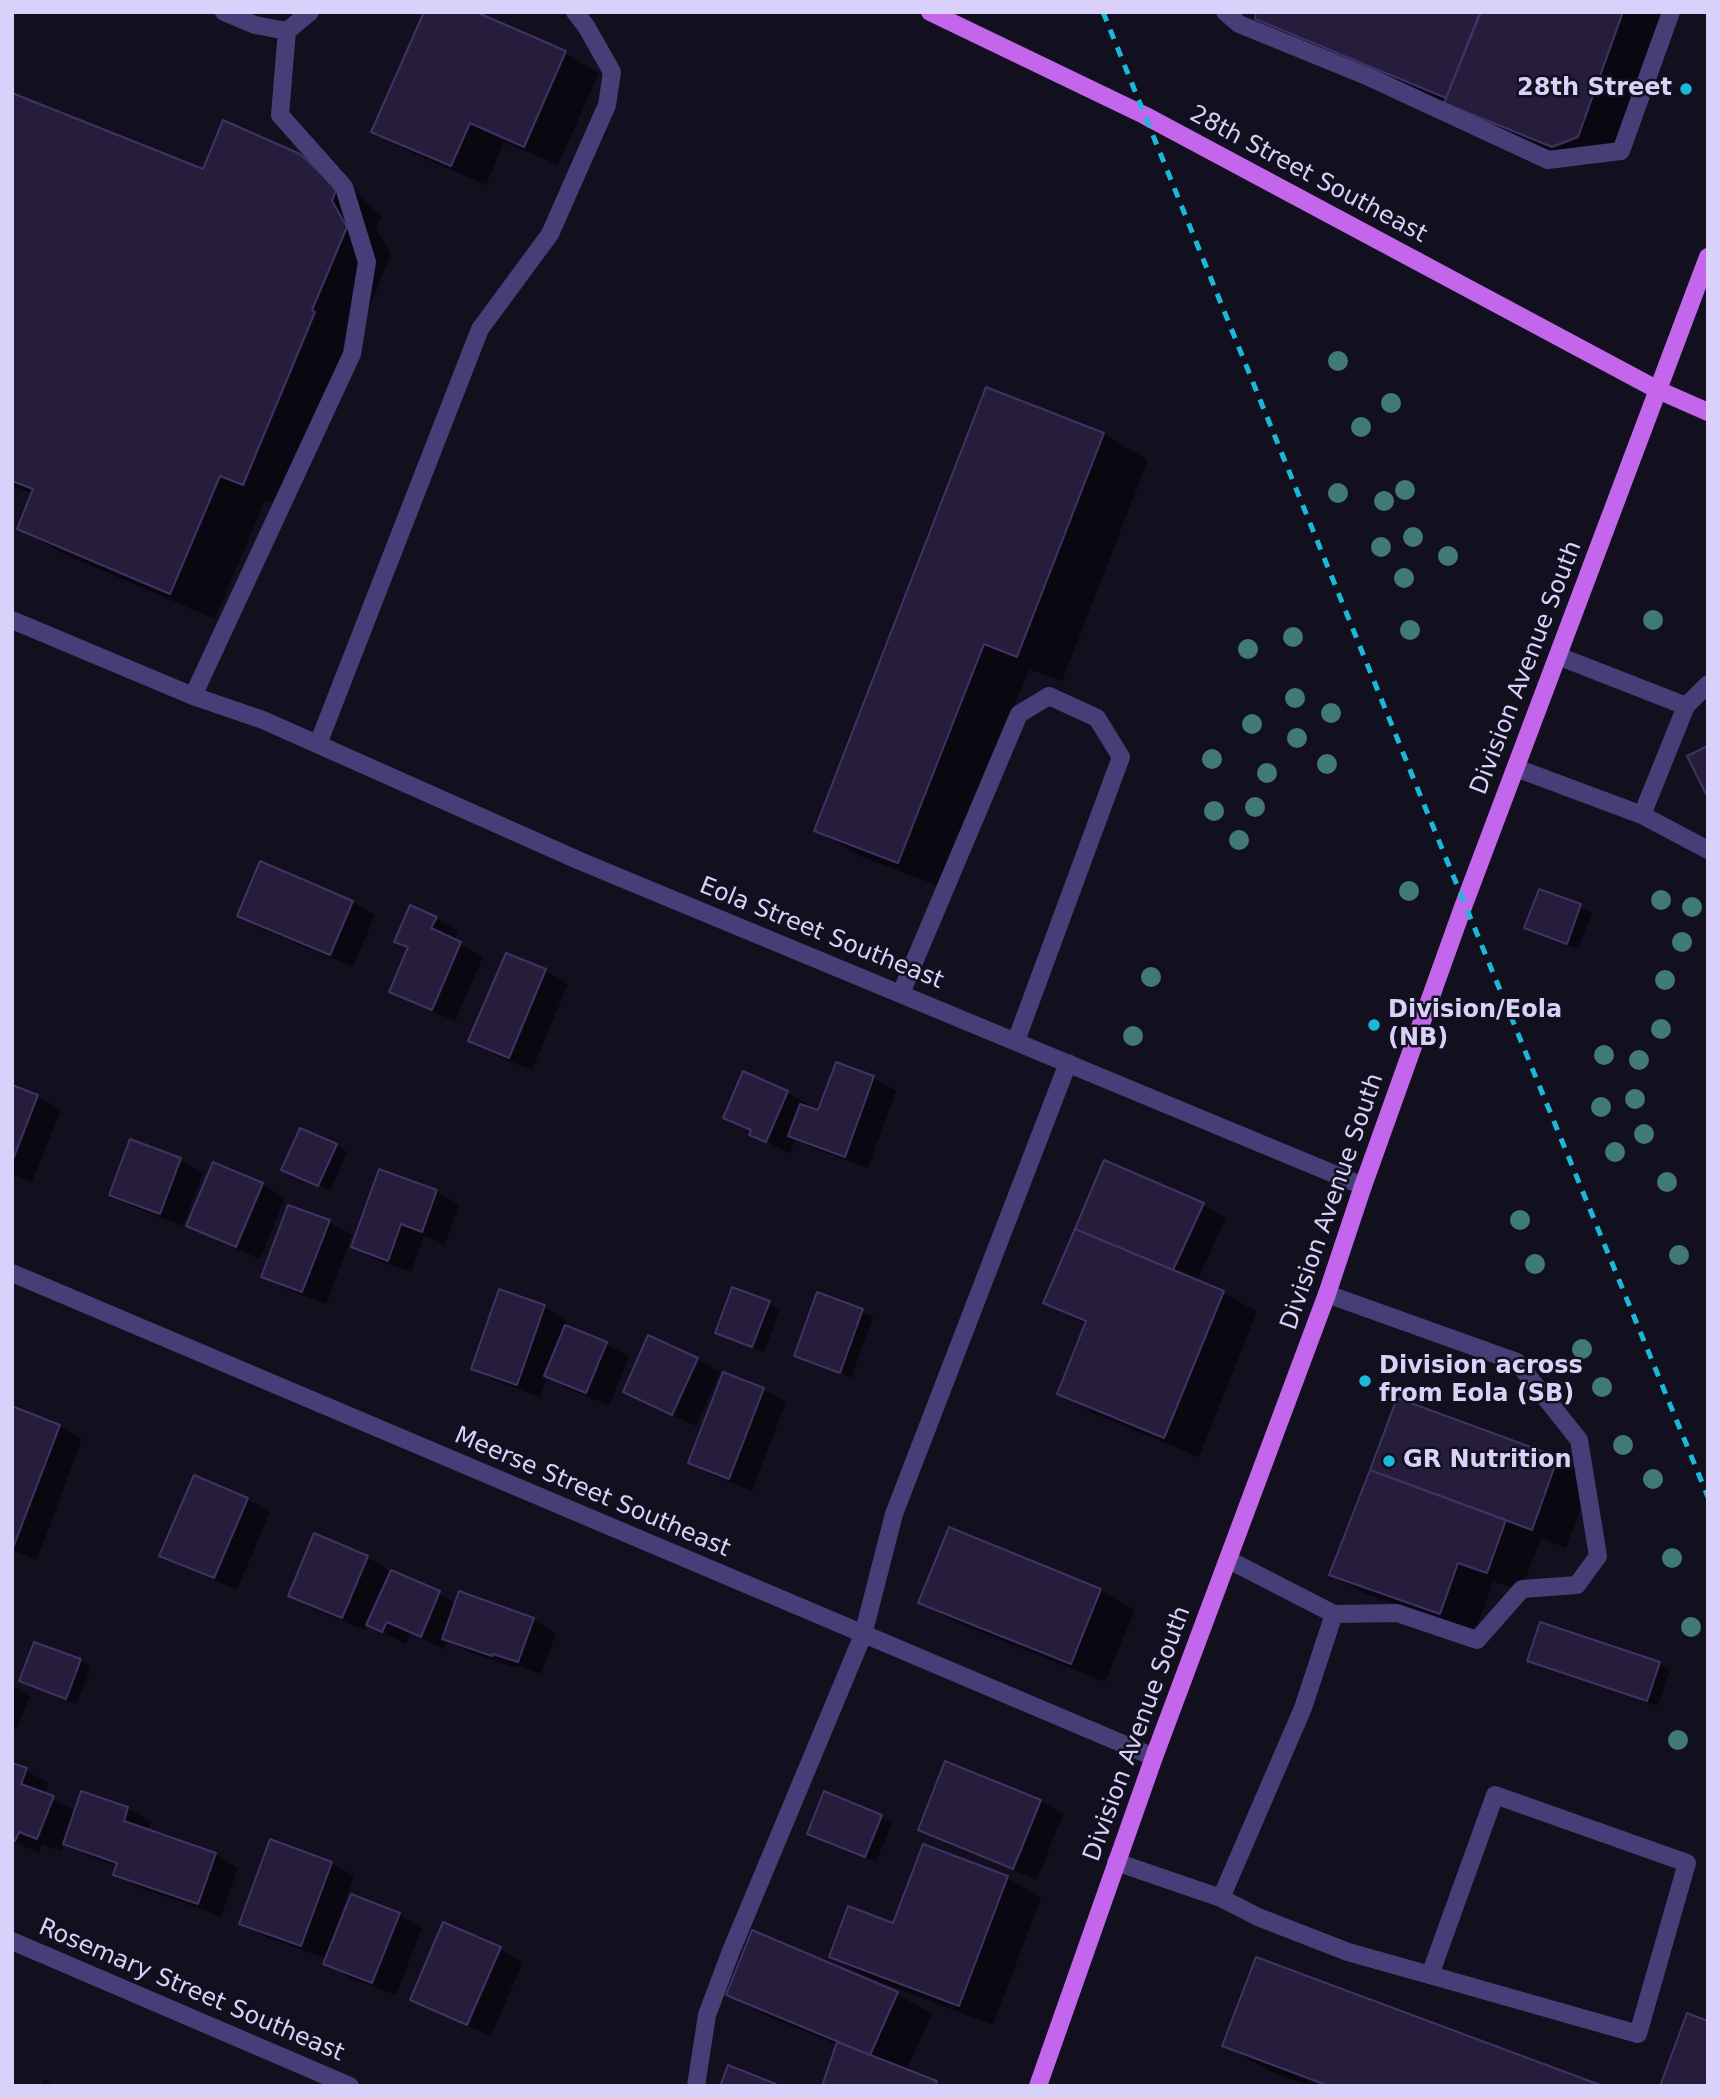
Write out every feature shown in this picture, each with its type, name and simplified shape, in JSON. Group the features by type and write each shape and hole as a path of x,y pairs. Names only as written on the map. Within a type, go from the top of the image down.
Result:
{"main road":[{"name":"28th Street Southeast","path":"930,12 1144,115 1658,390 1708,412"},
{"name":"Division Avenue South","path":"1038,2086 1154,1757 1327,1294 1463,907 1708,257"}],"street":[{"path":"224,12 256,26 287,31"},
{"path":"193,696 352,354 367,262 344,187 280,116 287,31 310,12"},
{"path":"318,744 481,329 550,234 607,105 612,72 575,12"},
{"path":"1225,12 1239,24 1369,78 1548,160 1621,151 1671,12"},
{"name":"Eola Street Southeast","path":"12,621 193,696 263,720 580,861 1363,1186"},
{"path":"1558,656 1686,706"},
{"path":"1642,815 1686,706 1708,684"},
{"path":"901,993 1019,714 1049,696 1097,718 1121,757 1016,1041"},
{"path":"1516,768 1642,815 1708,850"},
{"path":"696,2086 708,2015 731,1951 863,1635 894,1514 1068,1063"},
{"name":"Meerse Street Southeast","path":"12,1273 1154,1757"},
{"path":"1229,1560 1334,1614 1397,1613 1478,1640 1522,1589 1577,1585 1598,1556 1579,1440 1517,1362 1327,1294"},
{"path":"1221,1898 1303,1708 1334,1614"},
{"path":"1116,1862 1221,1898 1258,1917 1348,1952 1638,2034 1687,1863 1494,1795 1430,1975"},
{"name":"Rosemary Street Southeast","path":"12,1941 350,2086"}],"building":[{"path":"424,12 476,12 566,51 524,147 470,123 451,166 371,132"},
{"path":"1256,12 1480,12 1446,98 1255,19"},
{"path":"1481,12 1623,12 1578,137 1552,147 1444,103"},
{"path":"12,93 203,169 223,120 300,154 337,188 332,201 347,227 312,310 315,312 243,485 220,476 170,594 17,529 33,489 12,481"},
{"path":"986,387 1104,433 1017,657 984,644 898,863 814,831"},
{"path":"1708,746 1708,798 1687,756"},
{"path":"260,861 353,901 330,955 237,916"},
{"path":"1539,889 1581,904 1567,944 1524,928"},
{"path":"410,905 437,917 431,928 461,942 432,1010 389,992 408,947 394,942"},
{"path":"506,953 546,969 509,1058 468,1041"},
{"path":"836,1062 874,1076 845,1157 788,1136 800,1104 818,1110"},
{"path":"743,1071 788,1091 766,1142 749,1135 751,1130 723,1118"},
{"path":"12,1085 38,1095 12,1162"},
{"path":"300,1128 337,1144 318,1186 281,1170"},
{"path":"130,1139 181,1158 160,1214 109,1195"},
{"path":"1104,1160 1204,1203 1173,1270 1075,1229"},
{"path":"213,1162 263,1183 236,1247 186,1226"},
{"path":"379,1169 437,1190 422,1232 401,1224 388,1261 351,1247"},
{"path":"288,1205 330,1220 302,1292 261,1277"},
{"path":"1075,1229 1224,1291 1164,1438 1057,1394 1086,1321 1043,1303"},
{"path":"732,1287 770,1301 752,1347 715,1333"},
{"path":"499,1289 545,1305 517,1385 471,1369"},
{"path":"817,1292 863,1309 840,1373 794,1356"},
{"path":"565,1325 607,1342 586,1393 544,1376"},
{"path":"648,1335 698,1358 672,1415 623,1392"},
{"path":"723,1372 764,1388 729,1479 688,1463"},
{"path":"1397,1398 1558,1457 1532,1530 1370,1470"},
{"path":"12,1406 60,1425 13,1548 12,1547"},
{"path":"1370,1470 1506,1520 1487,1573 1458,1563 1440,1614 1329,1575"},
{"path":"194,1475 248,1498 214,1578 159,1556"},
{"path":"949,1527 1101,1589 1071,1664 918,1603"},
{"path":"314,1533 368,1556 342,1618 288,1596"},
{"path":"391,1570 440,1591 421,1637 387,1622 382,1632 366,1625"},
{"path":"459,1591 534,1618 518,1662 442,1639"},
{"path":"1540,1622 1660,1662 1647,1701 1527,1661"},
{"path":"34,1642 81,1659 66,1699 19,1681"},
{"path":"945,1761 1041,1800 1013,1869 918,1830"},
{"path":"12,1763 27,1768 21,1784 54,1796 37,1839 19,1832 15,1841 12,1840"},
{"path":"81,1791 128,1807 124,1821 216,1853 198,1904 113,1875 117,1863 63,1844"},
{"path":"824,1791 882,1815 865,1857 807,1834"},
{"path":"270,1839 332,1862 301,1946 239,1924"},
{"path":"923,1844 1008,1876 959,2006 829,1957 848,1906 893,1923"},
{"path":"351,1894 400,1913 372,1983 323,1964"},
{"path":"443,1922 501,1947 467,2025 410,2000"},
{"path":"752,1930 898,1992 870,2055 726,1995"},
{"path":"1256,1957 1603,2086 1329,2086 1222,2046"},
{"path":"1687,2013 1708,2021 1708,2086 1660,2086"},
{"path":"837,2042 937,2081 935,2086 822,2086"},
{"path":"728,2065 776,2084 776,2086 720,2086"}],"railway":[{"path":"1103,12 1708,1497"}],"place":[{"name":"28th Street","path":"1686,89"},
{"name":"Division/Eola (NB)","path":"1374,1025"},
{"name":"Division across from Eola (SB)","path":"1365,1381"},
{"name":"GR Nutrition","path":"1389,1461"}]}
